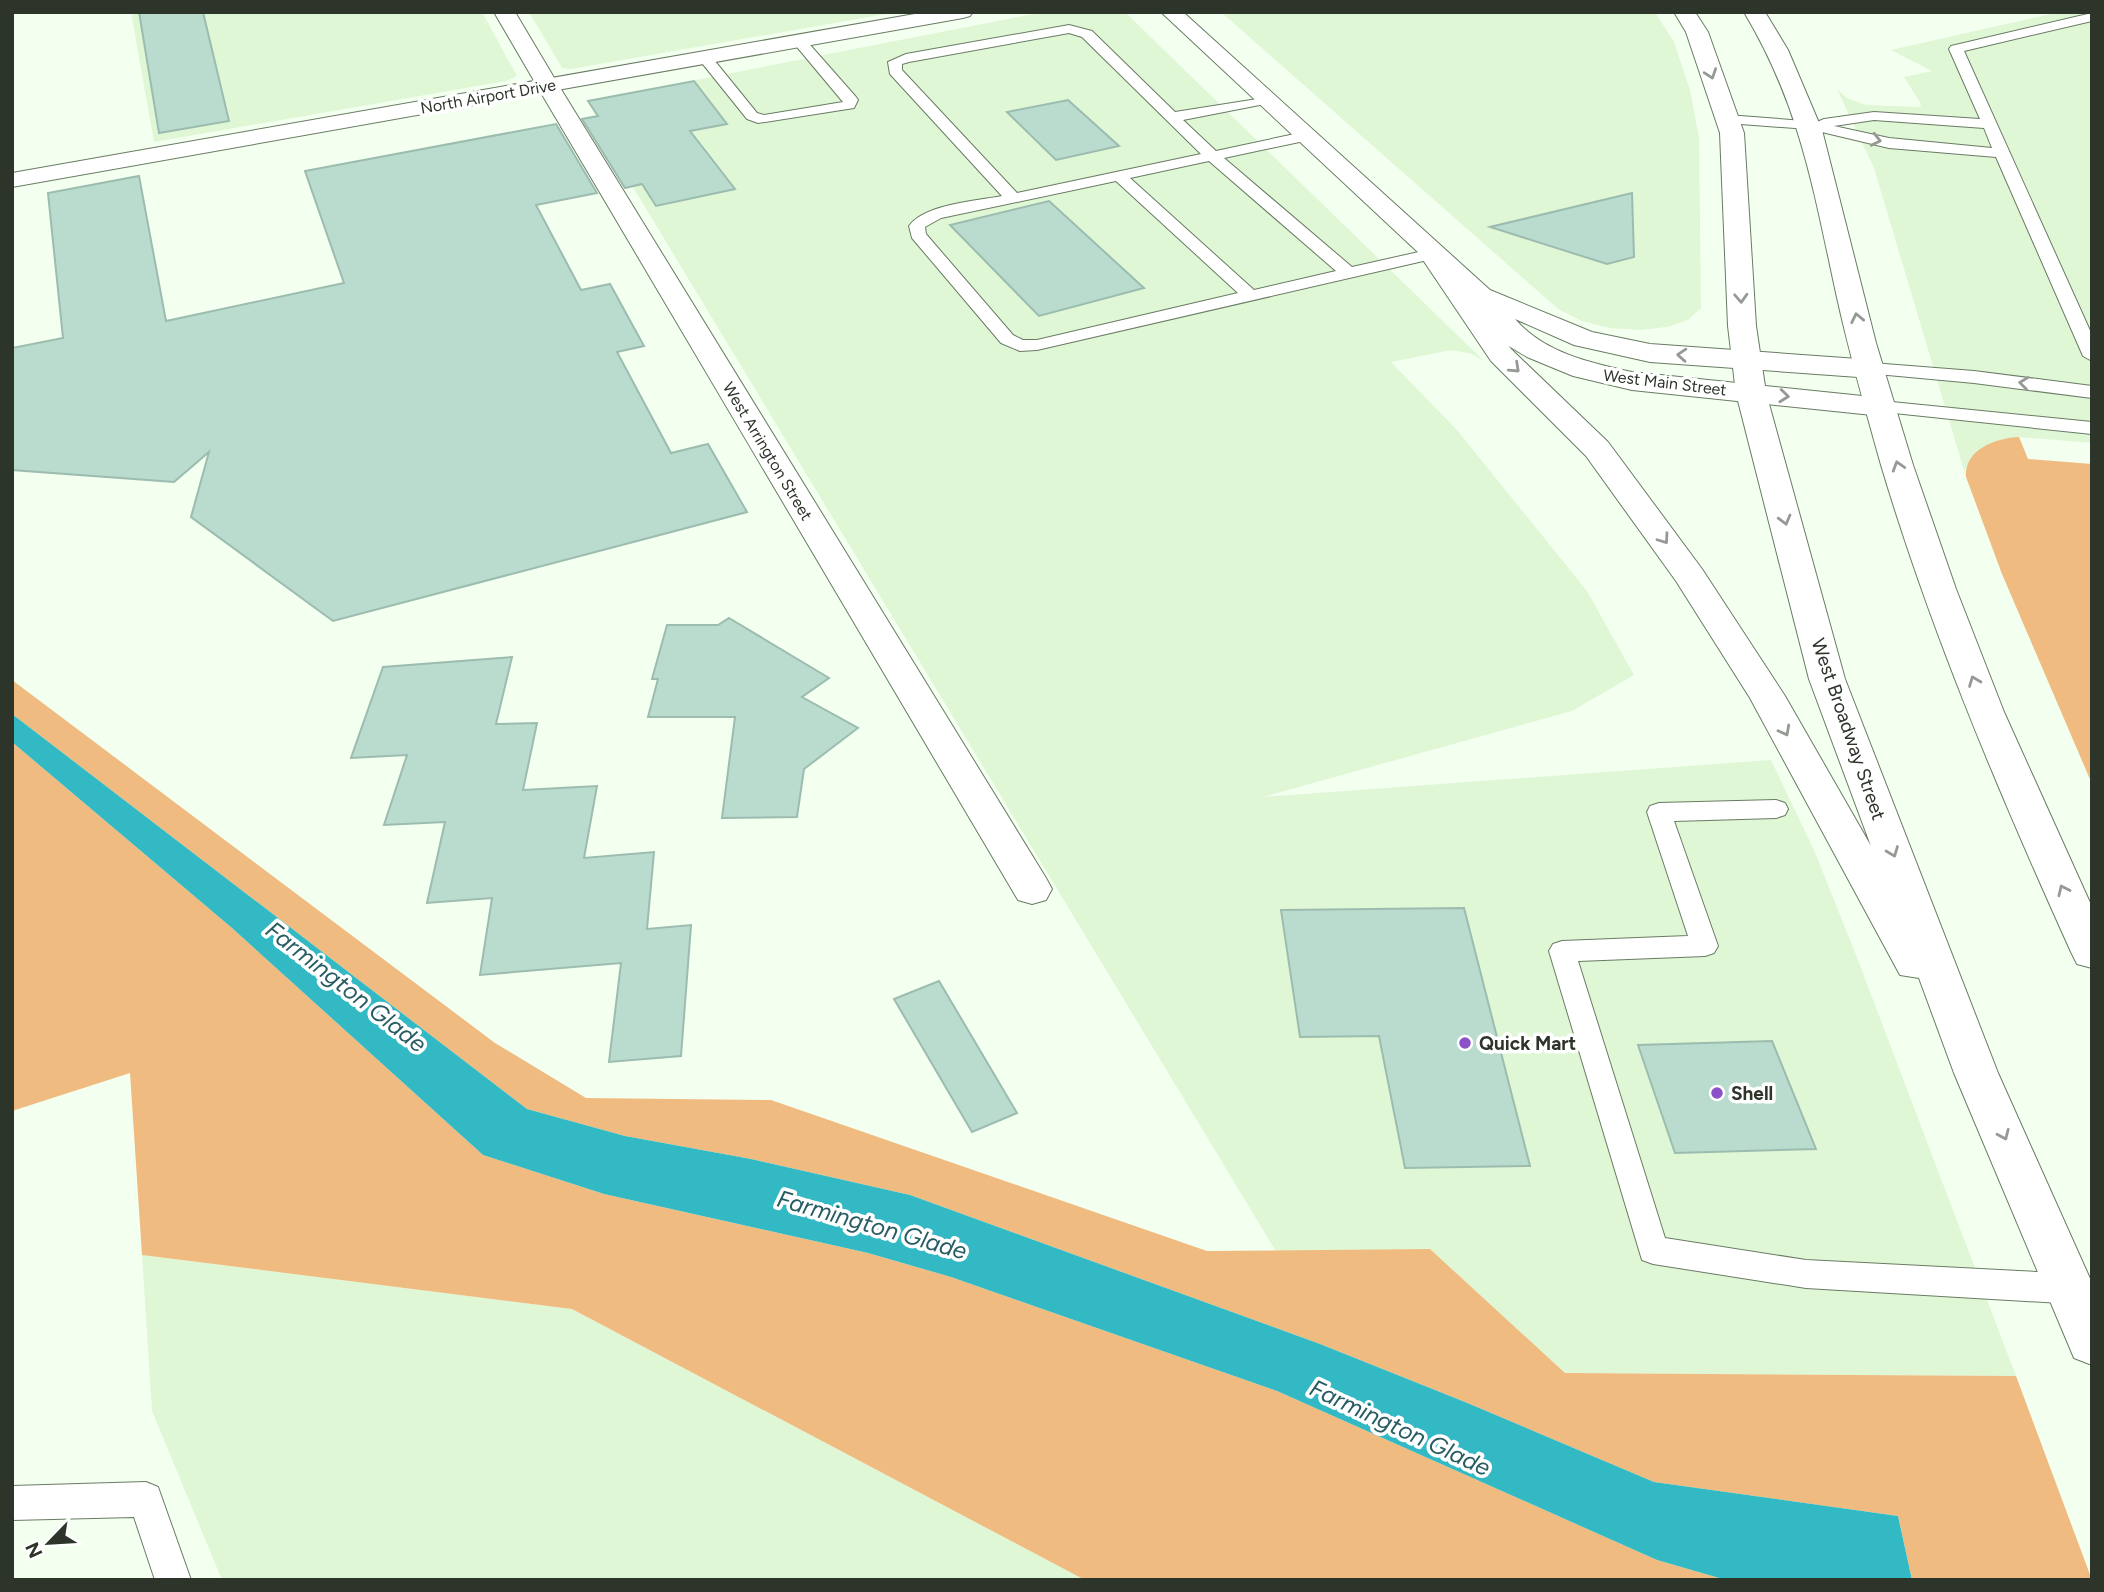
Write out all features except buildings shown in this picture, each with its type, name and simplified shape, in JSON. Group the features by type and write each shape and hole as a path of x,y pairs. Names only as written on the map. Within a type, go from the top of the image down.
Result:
{"main road":[{"name":"West Arrington Street","path":"504,12 1032,889"},
{"name":"North Airport Drive","path":"12,180 963,12"},
{"name":"West Main Street","path":"1171,12 1432,254 1477,292 1517,339 1559,361 1632,381 1882,407"},
{"name":"West Broadway Street","path":"1684,12 1697,32 1732,133 1745,360 1751,393 1828,679 1976,1073 2081,1289 2092,1341"},
{"path":"1754,12 1768,32 1794,85 1809,125 1834,214 1863,343 1897,464 1951,621 1996,736 2092,952"},
{"path":"1432,254 1501,355 1597,449 1705,598 1767,696 1805,769 1976,1073"},
{"name":"West Main Street","path":"1477,292 1559,330 1613,346 1650,353 1872,369"}],"lane":[{"path":"2092,17 1956,49 2092,356"},
{"path":"1013,198 895,71 895,62 1058,30 1087,34 1212,156 1348,273"},
{"path":"705,58 752,116 763,120 849,105 851,100 799,41"},
{"path":"1173,117 1265,100"},
{"path":"1809,125 1874,116 1988,124"},
{"path":"1727,118 1809,125 1889,143 2002,153"},
{"path":"1304,136 937,214 923,219 917,226 918,235 1007,339 1020,346 1037,345 1432,254"},
{"path":"1119,176 1251,296"},
{"path":"1872,369 1975,377 2092,392"},
{"path":"1882,407 2092,428"},
{"path":"1776,809 1659,812 1705,946 1562,951 1653,1250 1807,1274 2081,1289"},
{"path":"12,1503 146,1499 173,1580"}],"shaded area":[{"path":"131,12 482,12 517,76 506,81 154,142"},
{"path":"529,12 898,12 571,69 562,68"},
{"path":"1044,12 1125,12 1485,362 1472,354 1451,350 1391,362 1457,430 1587,591 1634,675 1572,711 1263,797 1771,760 1814,850 1856,955 2016,1376 1565,1373 1430,1249 1277,1253 619,164 588,101"},
{"path":"1221,12 1655,12 1674,42 1690,90 1699,138 1701,308 1688,320 1667,327 1640,330 1610,328 1582,321 1558,309"},
{"path":"2060,12 2092,12 2092,443 2019,437 1999,440 1981,449 1965,469 1966,477 1874,168 1837,89 1847,98 1866,105 1920,107 1921,104 1904,77 1932,71 1891,50"},
{"path":"2019,437 2028,459 2092,464 2092,784 2002,574 1966,477 1970,460 1983,447 2000,440"},
{"path":"12,680 495,1043 586,1098 771,1100 1207,1251 1430,1249 1565,1373 2016,1376 2092,1580 1912,1580 1898,1516 1654,1482 1320,1344 910,1195 751,1159 625,1136 527,1109 12,714"},
{"path":"12,742 232,928 483,1155 604,1194 868,1253 951,1277 1277,1391 1657,1560 1726,1580 1085,1580 572,1309 142,1255 130,1073 12,1111"},
{"path":"142,1255 572,1309 1085,1580 222,1580 152,1411"}],"water":[{"name":"Farmington Glade","path":"12,714 527,1109 625,1136 751,1159 910,1195 1320,1344 1654,1482 1898,1516 1912,1580 1726,1580 1657,1560 1277,1391 951,1277 868,1253 604,1194 483,1155 232,928 12,742"}],"place":[{"name":"Quick Mart","path":"1465,1043"},
{"name":"Shell","path":"1717,1093"}]}
